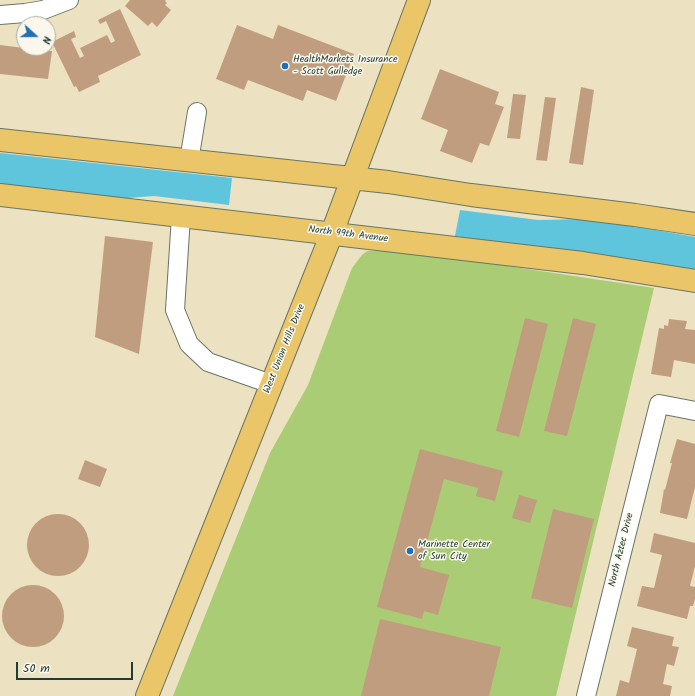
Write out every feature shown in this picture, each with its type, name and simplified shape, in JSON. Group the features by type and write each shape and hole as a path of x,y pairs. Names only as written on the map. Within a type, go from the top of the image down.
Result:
{"main road":[{"name":"West Union Hills Drive","path":"147,696 332,233 419,0"},
{"path":"0,140 388,182 471,195 635,215 695,224"},
{"name":"North 99th Avenue","path":"0,195 583,263 695,281"}],"street":[{"path":"0,15 43,10 69,0"},
{"path":"189,161 197,112"},
{"path":"181,216 175,310 189,344 208,362 271,384"},
{"name":"North Aztec Drive","path":"586,696 659,404 695,411"}],"green space":[{"name":"Marinette Center of Sun City","path":"367,251 383,251 460,259 654,288 556,696 173,696 270,453 308,385 352,268"}],"water":[{"path":"0,153 232,178 229,205 154,196 102,200 0,189"},
{"path":"460,210 538,220 600,220 695,237 695,274 455,236"}],"building":[{"path":"130,0 166,0 165,1 167,3 165,5 171,10 157,27 152,22 148,26 125,6"},
{"path":"120,9 141,55 98,76 100,82 79,92 76,86 74,87 56,50 56,40 74,31 76,37 71,39 80,58 84,56 80,48 107,35 111,43 115,41 106,21 100,24 98,20"},
{"name":"HealthMarkets Insurance - Scott Gulledge","path":"237,25 273,39 278,25 354,54 336,101 307,90 303,101 248,80 244,90 216,79"},
{"path":"0,45 16,47 16,56 51,56 48,79 0,74"},
{"path":"440,69 499,92 495,104 504,107 489,146 480,143 472,163 440,151 448,130 421,119"},
{"path":"581,87 594,90 583,165 569,163"},
{"path":"513,94 526,95 520,139 507,138"},
{"path":"545,97 556,98 547,161 536,160"},
{"path":"105,236 153,242 139,354 95,337"},
{"path":"525,318 548,324 519,437 496,431"},
{"path":"573,318 596,324 567,436 544,431"},
{"path":"669,319 687,321 685,329 695,330 695,364 674,360 671,377 651,374 659,328 664,329 664,325 668,326"},
{"path":"677,439 695,444 695,487 687,519 660,513 664,489 665,490 672,463 670,463"},
{"path":"420,449 503,471 495,501 476,496 478,488 444,479 420,567 449,575 438,615 424,611 422,619 377,607"},
{"path":"85,460 107,469 100,487 78,479"},
{"path":"519,495 537,500 530,523 512,518"},
{"path":"553,509 594,519 572,608 531,598"},
{"path":"58,514 75,519 80,523 84,528 89,545 84,562 80,567 75,571 58,576 41,571 36,567 32,562 27,545 32,528 36,523 41,519"},
{"path":"654,533 695,543 695,566 690,586 695,587 695,599 693,606 690,606 687,619 637,606 642,586 654,588 662,555 650,552"},
{"path":"33,585 50,590 55,594 59,599 64,616 59,633 55,638 50,642 33,647 16,642 11,638 7,633 2,616 7,599 11,594 16,590"},
{"path":"380,619 501,647 489,696 361,696"},
{"path":"632,627 674,637 672,646 679,647 674,666 667,664 663,684 672,686 670,696 616,696 620,680 629,683 637,649 627,646"}],"place":[{"name":"HealthMarkets Insurance - Scott Gulledge","path":"285,66"},
{"name":"Marinette Center of Sun City","path":"410,551"}]}
